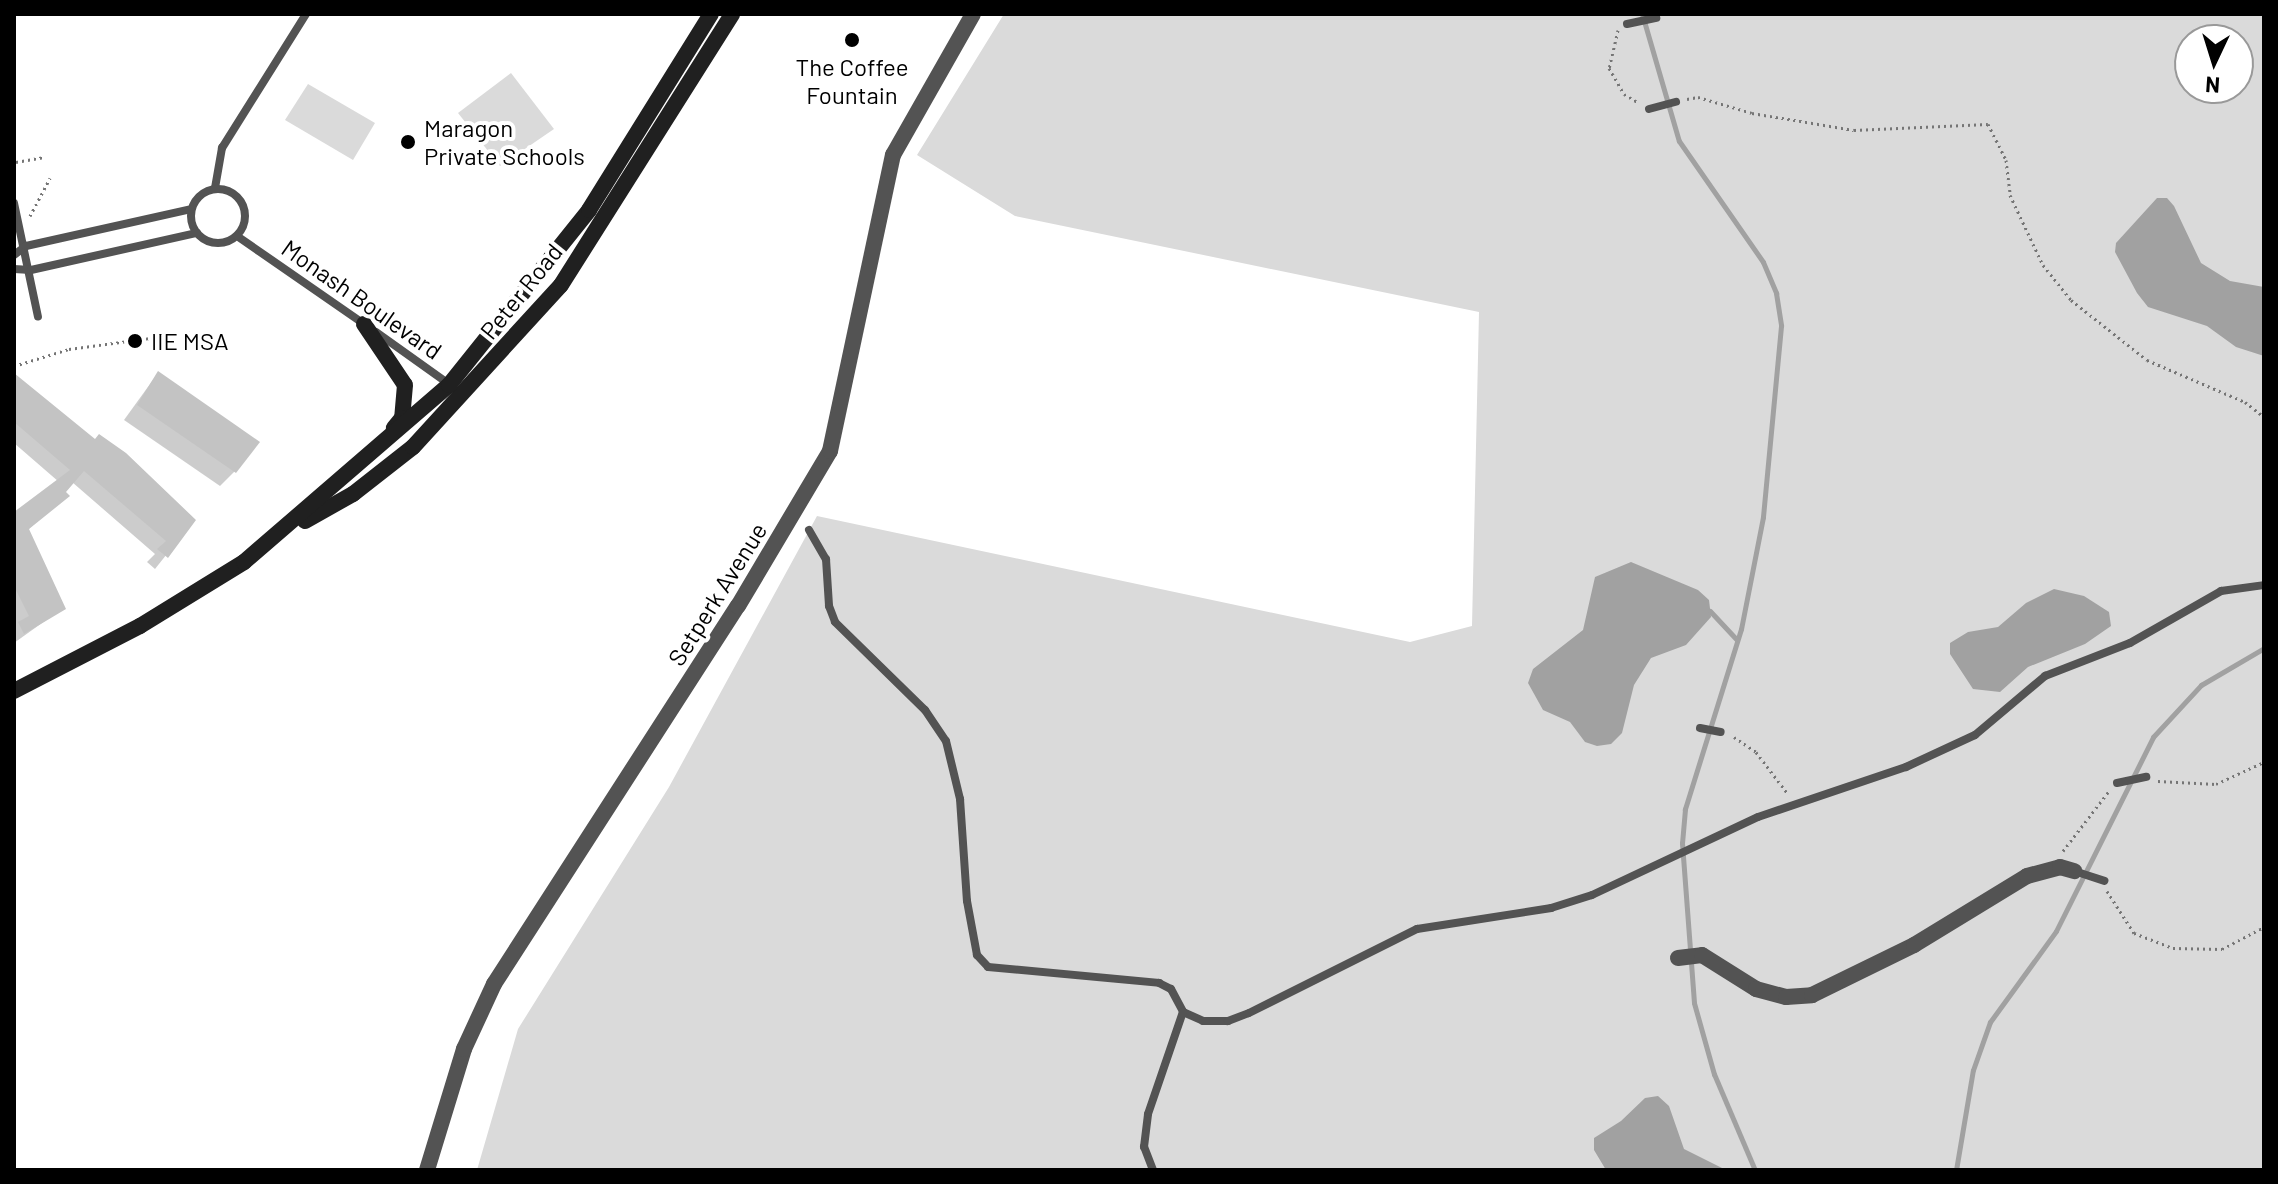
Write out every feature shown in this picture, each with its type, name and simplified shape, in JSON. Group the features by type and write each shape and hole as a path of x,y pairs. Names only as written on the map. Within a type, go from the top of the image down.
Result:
{"main road":[{"name":"Peter Road","path":"280,535 449,385 589,210 711,14"},
{"name":"Peter Road","path":"14,691 195,595 280,535 384,472 464,398 561,285 732,14"},
{"path":"364,324 405,385 402,418 376,452"}],"street":[{"name":"Setperk Avenue","path":"427,1170 464,1049 494,984 738,606 830,451 893,155 973,14"},
{"path":"1678,958 1702,955 1756,989 1786,997 1812,995 1914,945 2027,876 2060,867 2074,871"}],"lane":[{"path":"215,188 222,148 306,14"},
{"path":"1630,23 1656,18"},
{"path":"1651,108 1676,102"},
{"path":"14,255 26,246 191,209 200,195 215,188 232,192 244,204 245,221 237,236 215,243 197,233 31,270 14,269"},
{"path":"14,203 26,246 38,317"},
{"path":"191,209 197,233"},
{"name":"Monash Boulevard","path":"237,236 464,398"},
{"path":"809,530 826,559 829,606 835,622 925,710 946,741 956,775 977,955 988,967 1159,983 1171,989 1183,1012 1203,1021 1228,1021 1417,929 1551,908 1672,861 1796,803 1941,752 1975,735 2045,676 2130,643 2210,595 2264,585"},
{"path":"1700,728 1721,732"},
{"path":"2117,783 2145,777"},
{"path":"2074,871 2101,880"},
{"path":"1153,1170 1144,1147 1148,1114 1183,1012"}],"path":[{"path":"1630,23 1612,37 1609,68 1624,94 1651,108"},
{"path":"1698,97 1752,113 1854,130 1988,124 2006,160 2010,195 2043,265 2071,300 2147,360 2245,402 2264,417"},
{"path":"16,162 45,157"},
{"path":"30,216 50,178"},
{"path":"14,366 69,349 194,332"},
{"path":"1731,736 1756,752 1796,803"},
{"path":"2145,777 2196,787 2233,780 2264,762"},
{"path":"2057,856 2117,783"},
{"path":"2101,880 2119,917 2149,942 2222,949 2264,927"}],"shaded area":[{"path":"1004,14 2264,14 2264,1170 477,1170 518,1029 669,787 817,516 1410,642 1472,626 1479,312 1015,216 917,155"},
{"path":"511,73 554,129 500,166 458,113"},
{"path":"308,84 375,123 353,160 285,120"},
{"path":"2157,198 2167,198 2174,206 2201,263 2230,281 2264,287 2264,356 2236,347 2207,326 2148,307 2137,293 2115,252 2116,243"},
{"path":"1631,562 1698,590 1709,600 1711,617 1686,645 1651,658 1634,685 1622,733 1611,744 1597,746 1585,742 1570,722 1543,710 1528,683 1533,669 1583,630 1595,577"},
{"path":"2054,589 2084,596 2109,612 2111,626 2085,644 2028,667 2000,692 1973,689 1950,654 1950,643 1968,632 1998,627 2026,603"},
{"path":"1658,1096 1669,1106 1684,1149 1726,1170 1606,1170 1594,1150 1594,1138 1621,1121 1645,1098"}],"building":[{"path":"158,371 260,442 236,473 137,405"},
{"path":"14,373 95,439 99,434 126,453 196,520 168,558 157,549 166,541 84,471 66,492 70,496 29,529 66,609 24,634 18,622 29,616 14,586 14,512 70,470 14,422"}],"waterway":[{"path":"1642,14 1679,141 1763,262 1776,293 1781,326 1763,517 1741,629 1685,809 1682,843 1694,1003 1714,1074 1755,1170"},
{"path":"1710,611 1736,639"},
{"path":"1956,1170 1973,1070 1990,1022 2056,931 2153,737 2201,685 2264,648"}],"place":[{"name":"The Coffee Fountain","path":"852,40"},
{"name":"Maragon Private Schools","path":"408,142"},
{"name":"IIE MSA","path":"135,341"}]}
